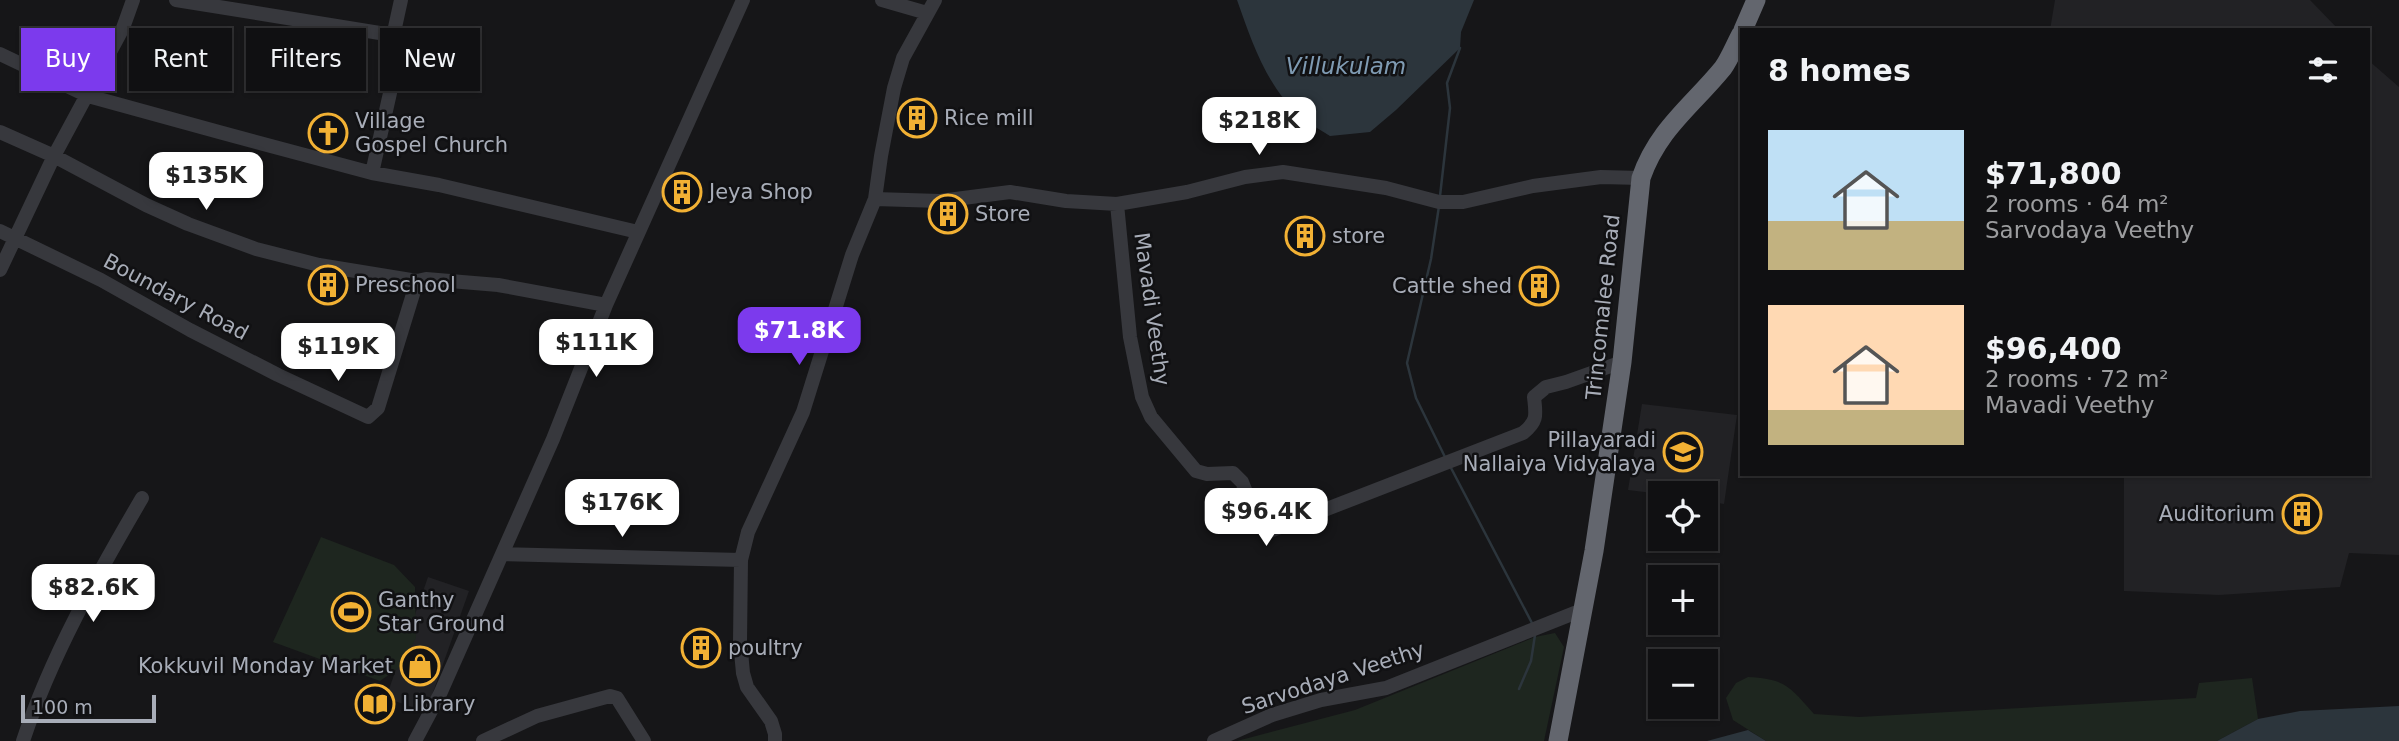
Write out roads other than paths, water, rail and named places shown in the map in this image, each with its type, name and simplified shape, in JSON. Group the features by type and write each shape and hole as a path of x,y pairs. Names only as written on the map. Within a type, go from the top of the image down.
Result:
{"highway":[{"name":"Trincomalee Road","path":"1744,28 1756,0"},
{"name":"Trincomalee Road","path":"1558,741 1594,551 1622,362 1641,178 1648,156 1667,129 1724,66 1740,36"}],"street":[{"path":"0,270 54,156 123,28 133,0"},
{"path":"176,0 380,33"},
{"path":"394,28 401,0"},
{"path":"415,741 440,694 553,439 606,305 743,0"},
{"path":"882,0 927,13"},
{"path":"775,741 771,721 747,687 743,673 740,641 741,560 748,532 803,412 852,255 876,199 894,88 903,58 934,0"},
{"path":"0,54 88,96 372,173 638,232"},
{"path":"372,173 390,91"},
{"path":"0,132 54,156 146,205 256,249 319,265 417,282 426,279 498,285 606,305"},
{"path":"876,199 940,201 1010,192 1066,201 1117,204 1187,192 1245,177 1283,172 1386,188 1440,202 1463,202 1533,186 1601,177 1641,178"},
{"name":"Mavadi Veethy","path":"1117,204 1130,337 1142,397 1151,418 1196,471 1207,474 1233,473 1242,482 1260,527 1270,531 1523,433 1532,426 1536,414 1534,397 1546,387 1622,362"},
{"name":"Boundary Road","path":"0,231 101,280 278,375 368,417 377,408 417,282"},
{"path":"23,741 62,649 110,553 142,498"},
{"path":"502,554 741,560"},
{"name":"Sarvodaya Veethy","path":"1214,741 1272,715 1321,700 1386,688 1582,610"},
{"path":"483,741 537,716 610,696 617,698 644,741"}],"water":[{"name":"Villukulam","path":"1237,0 1474,0 1461,32 1460,48 1396,110 1370,132 1330,136 1290,106 1270,79"},
{"path":"2399,706 2399,741 2217,741 2258,719 2300,711"},
{"path":"1748,730 1766,741 1707,741"}],"waterway":[{"path":"1440,196 1450,108 1447,83 1460,48"},
{"path":"1439,206 1431,259 1407,363 1416,398 1445,457"},
{"path":"1450,466 1533,625"},
{"path":"1519,689 1531,661 1535,635"}],"place":[{"name":"Rice mill","path":"917,118"},
{"name":"Village Gospel Church","path":"328,133"},
{"name":"Jeya Shop","path":"682,192"},
{"name":"Store","path":"948,214"},
{"name":"store","path":"1305,236"},
{"name":"Preschool","path":"328,285"},
{"name":"Cattle shed","path":"1539,286"},
{"name":"Pillayaradi Nallaiya Vidyalaya","path":"1683,452"},
{"name":"Auditorium","path":"2302,514"},
{"name":"Ganthy Star Ground","path":"351,612"},
{"name":"poultry","path":"701,648"},
{"name":"Kokkuvil Monday Market","path":"420,666"},
{"name":"Library","path":"375,704"}]}
